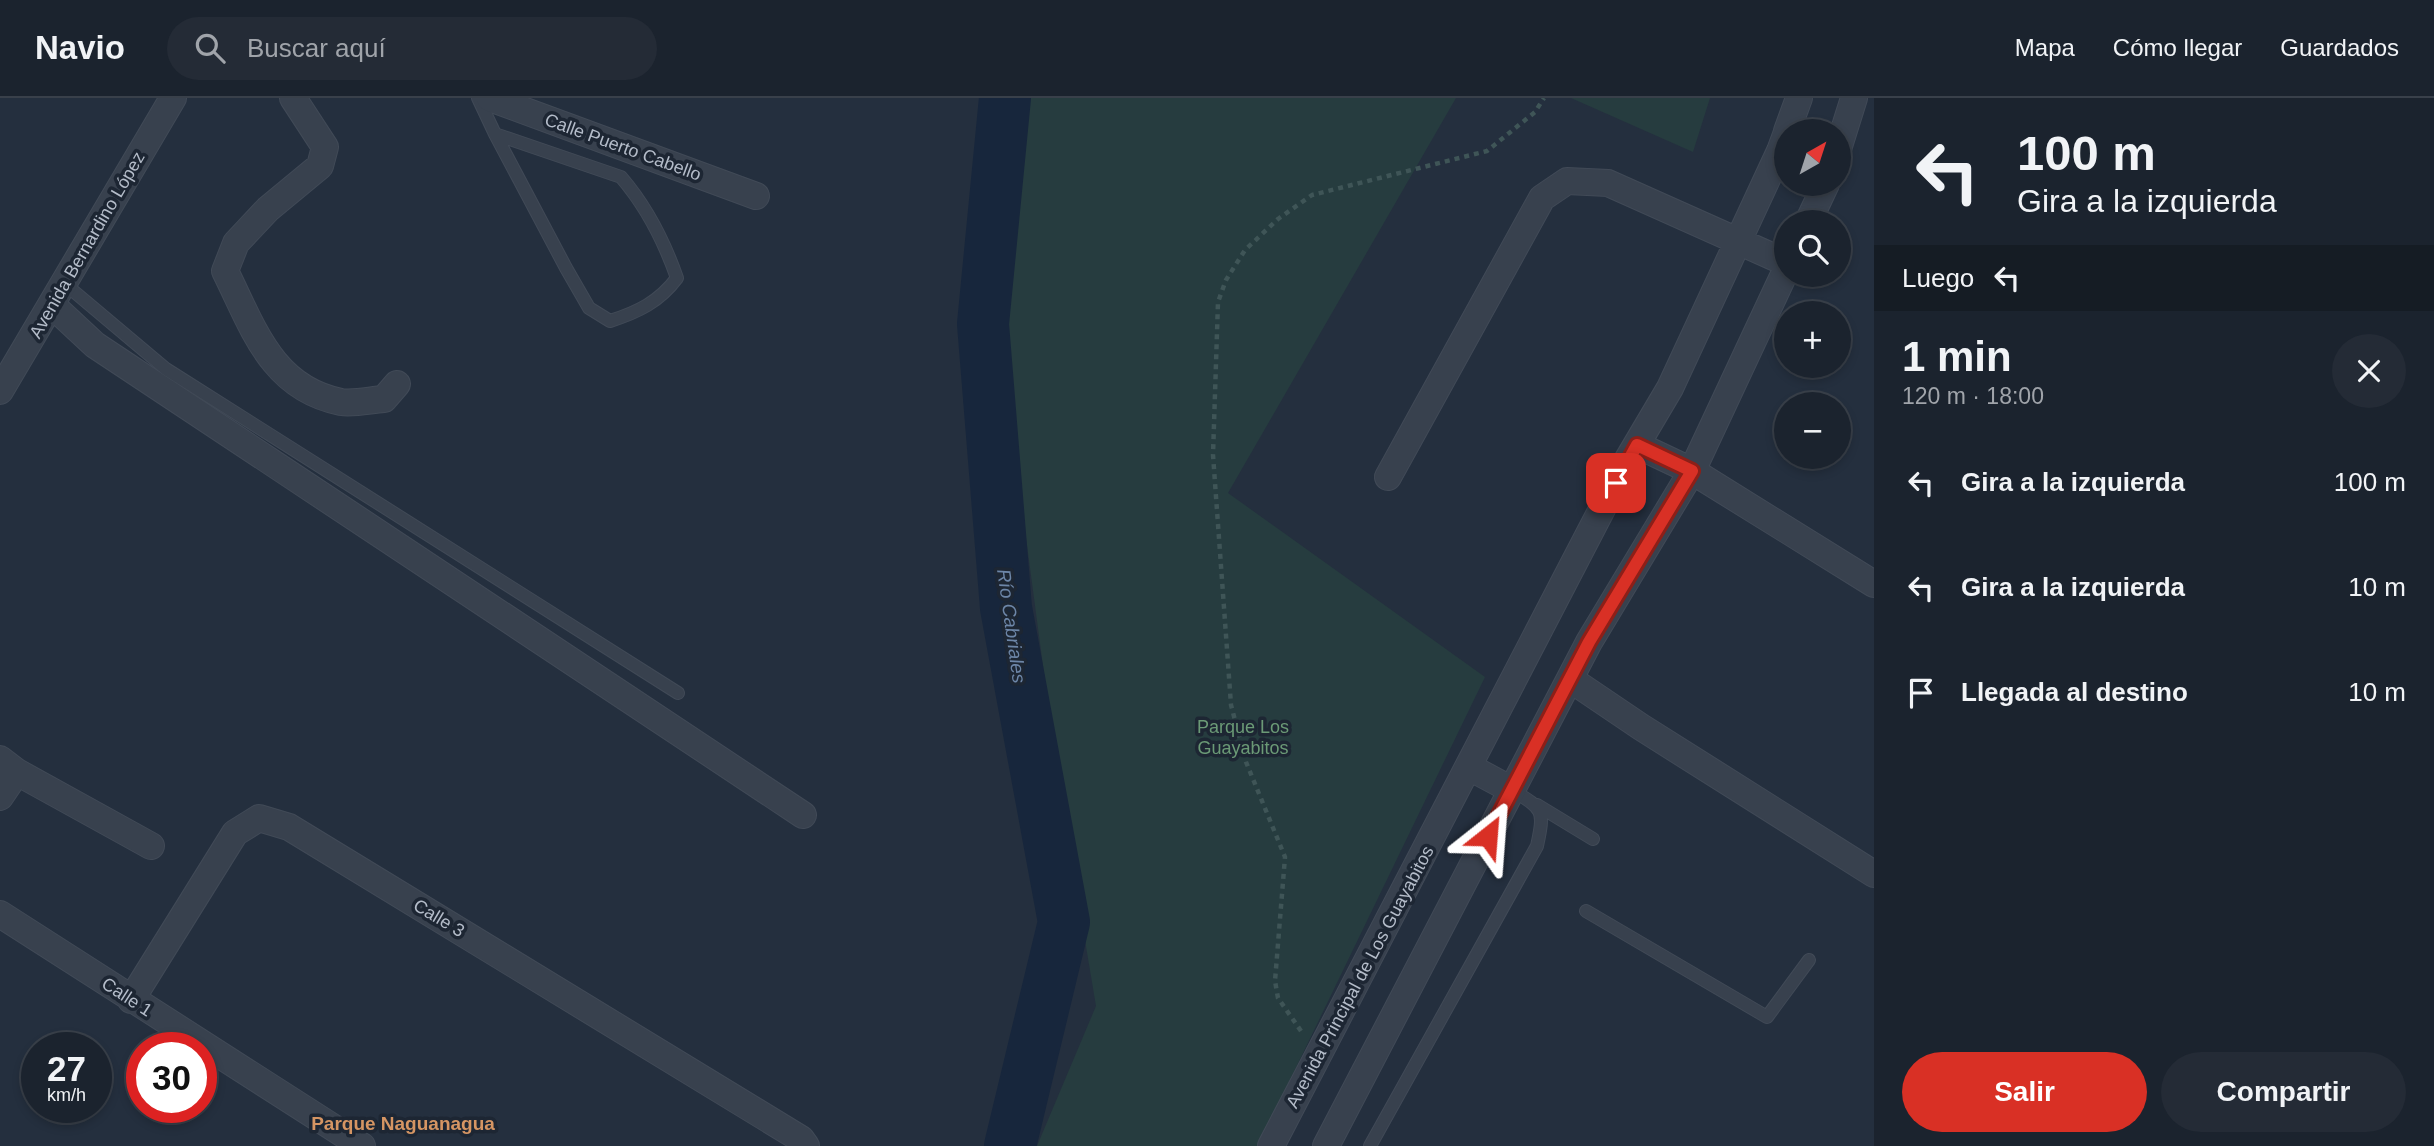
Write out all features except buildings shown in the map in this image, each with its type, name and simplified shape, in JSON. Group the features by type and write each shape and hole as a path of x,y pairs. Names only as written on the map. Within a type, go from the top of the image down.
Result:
{"street":[{"name":"Avenida Bernardino López","path":"0,391 173,98"},
{"path":"293,98 325,147 320,166 268,209 236,243 225,271 251,326 278,369 311,393 343,402 384,399 397,384"},
{"name":"Avenida Principal de Los Guayabitos","path":"1791,119 1798,98"},
{"path":"1847,119 1854,98"},
{"name":"Calle Puerto Cabello","path":"506,101 756,196"},
{"name":"Avenida Principal de Los Guayabitos","path":"1271,1146 1637,445 1670,388 1774,161"},
{"path":"1388,477 1542,198 1567,181 1608,183 1774,259"},
{"path":"1326,1146 1589,642 1692,471 1777,287"},
{"path":"59,295 95,345 803,815"},
{"path":"1637,445 1692,471 1874,584"},
{"path":"1570,679 1874,874"},
{"path":"0,797 8,765 151,846"},
{"path":"1469,766 1512,790"},
{"name":"Calle 3","path":"131,1000 234,833 259,818 289,827 801,1139 806,1146"},
{"name":"Calle 1","path":"0,914 362,1146"}],"lane":[{"path":"478,98 495,134 589,308 610,321 637,312 665,294 677,278 666,246 633,191 621,177 495,134"},
{"path":"59,295 166,369 678,693"},
{"path":"1512,790 1593,839"},
{"path":"1370,1146 1537,846 1542,820 1537,805"},
{"path":"1586,911 1768,1017 1809,960"}],"path":[{"path":"1304,1034 1278,998 1275,981 1286,857 1246,762 1231,705 1213,455 1218,302 1226,280 1245,250 1278,219 1312,195 1487,151 1535,113 1544,98"}],"green space":[{"name":"Parque Los Guayabitos","path":"1025,98 1456,98 1228,493 1485,677 1258,1146 1037,1146 1096,1006 1059,786 1003,365"},
{"path":"1571,98 1710,98 1693,152"}],"waterway":[{"name":"Río Cabriales","path":"1005,98 983,324 1006,608 1064,922 1010,1146"}],"district":[{"name":"Parque Naguanagua","path":"403,1123"}],"route":[{"path":"1488,836 1589,642 1692,471 1637,445 1616,483"}]}
